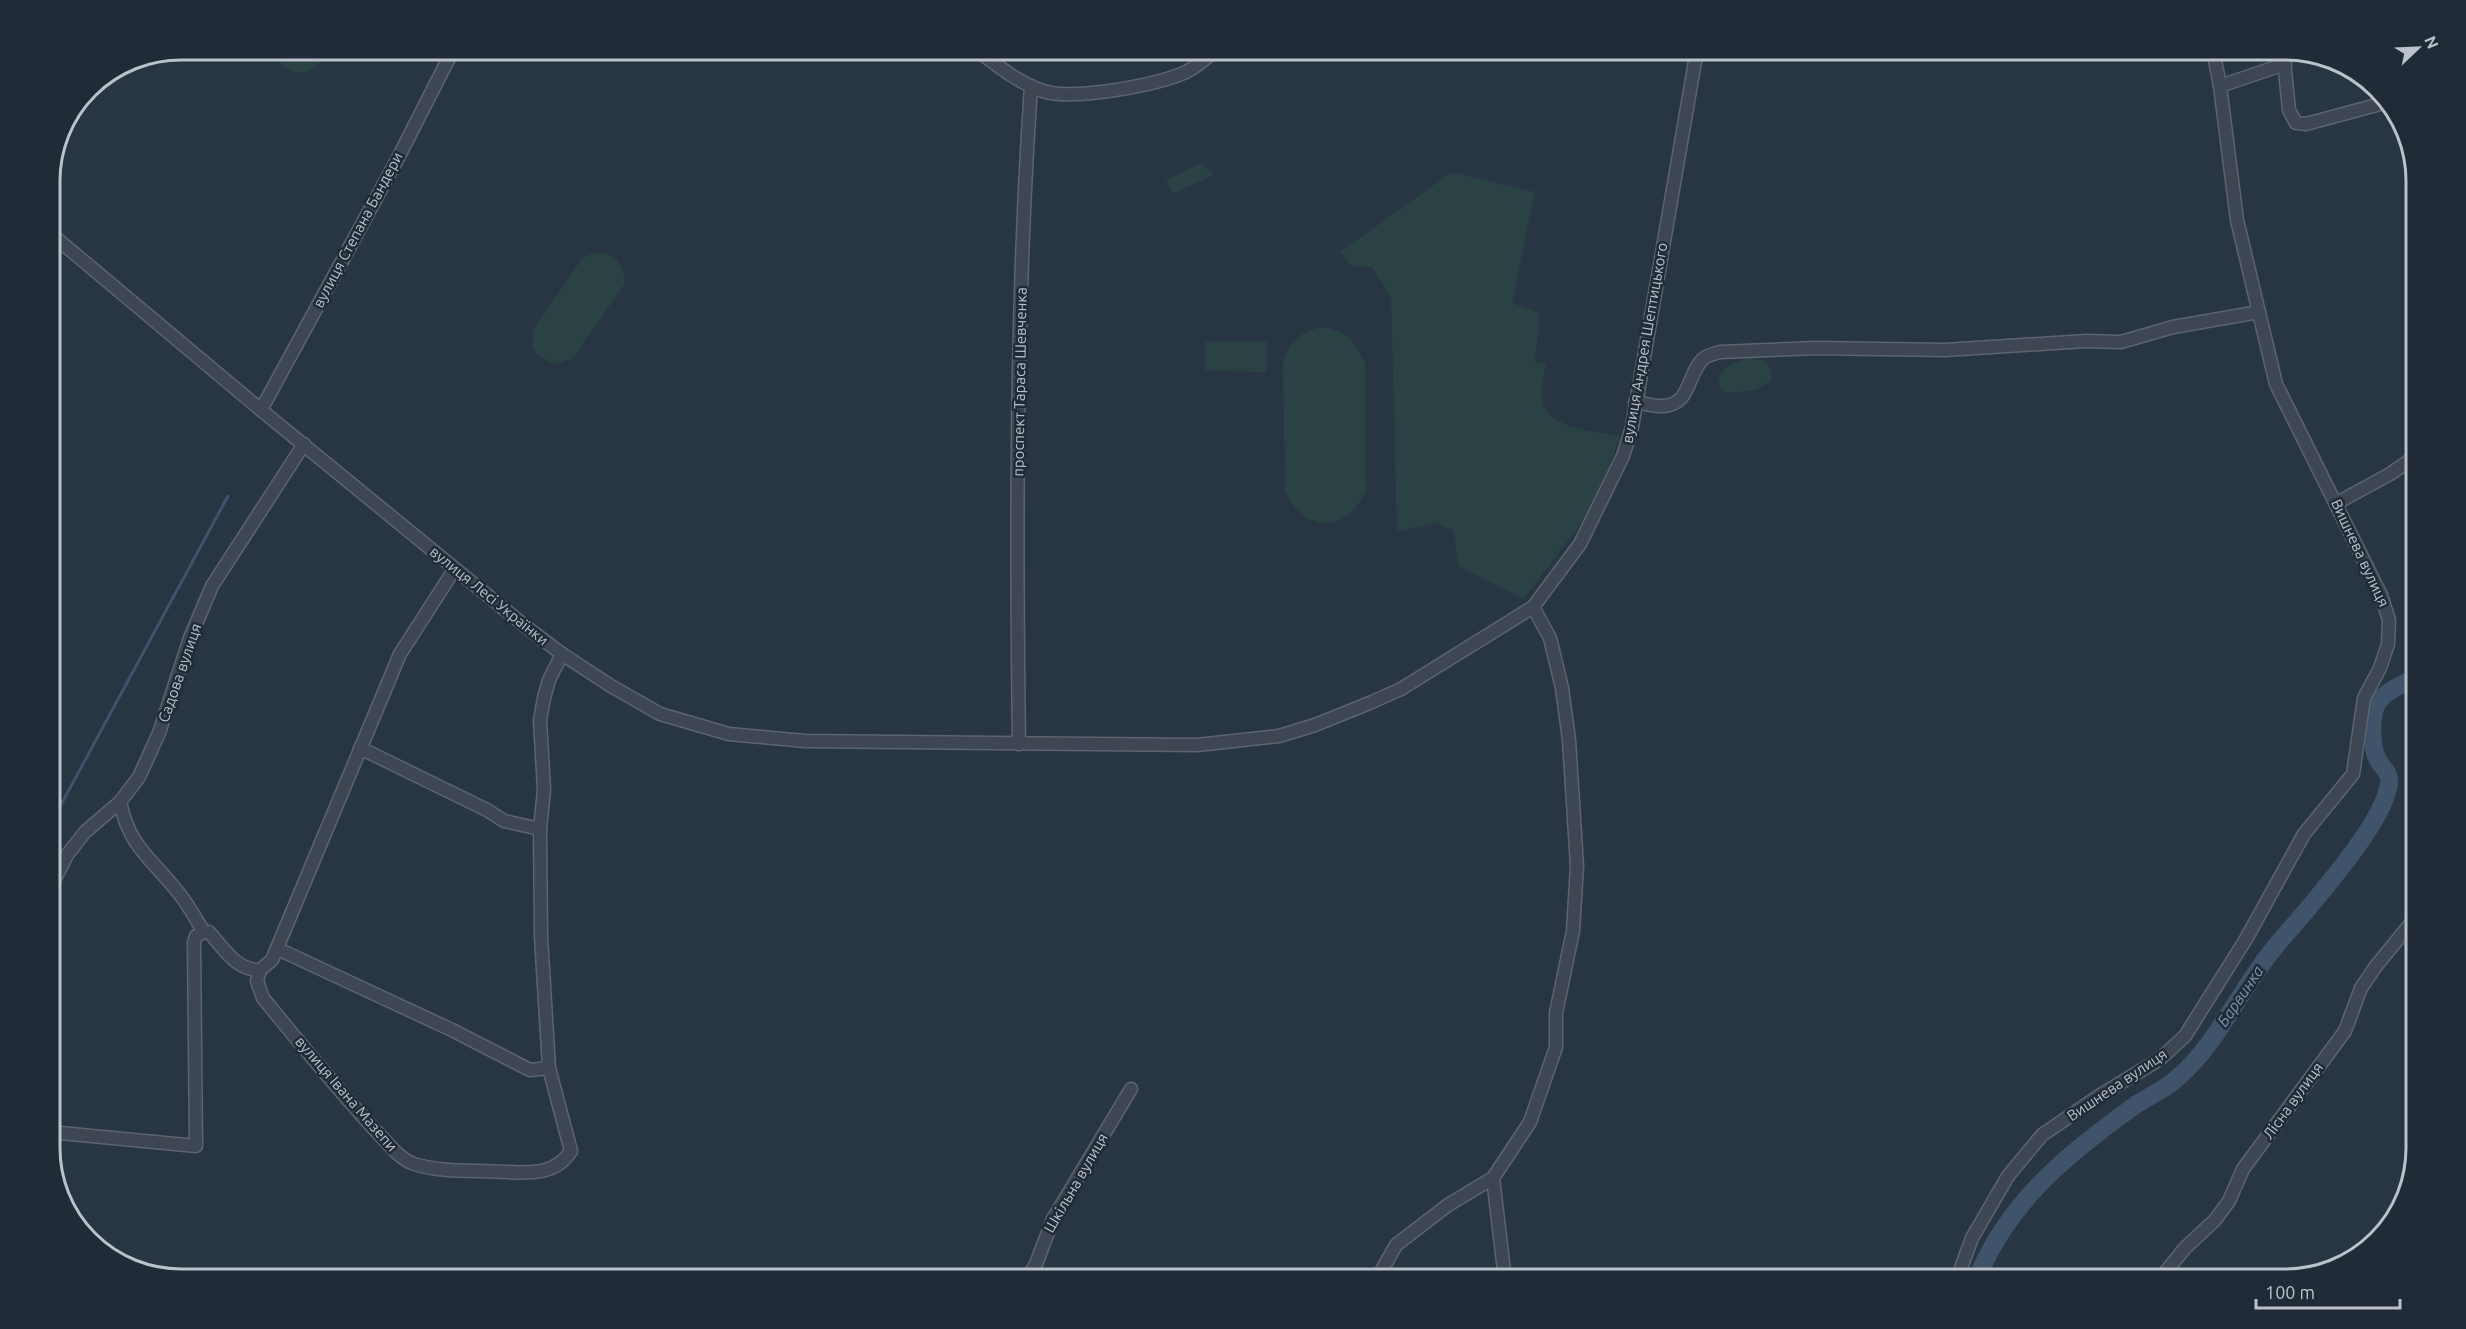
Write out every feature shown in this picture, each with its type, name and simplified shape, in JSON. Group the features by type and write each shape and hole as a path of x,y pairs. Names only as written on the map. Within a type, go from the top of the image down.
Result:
{"street":[{"name":"вулиця Степана Бандери","path":"261,410 397,160 448,60"},
{"path":"991,60 1031,86 1052,93 1109,90 1149,83 1186,72 1205,60"},
{"name":"вулиця Андрея Шептицького","path":"1019,744 1197,745 1279,736 1315,725 1401,688 1533,606 1580,544 1623,456 1632,427 1695,60"},
{"name":"Вишнева вулиця","path":"1961,1269 1972,1238 2008,1176 2042,1135 2099,1096 2160,1059 2185,1036 2246,939 2304,834 2353,774 2364,698 2380,668 2388,644 2389,620 2381,595 2276,384 2237,220 2215,60"},
{"path":"2284,60 2289,110 2296,123 2306,124 2379,104"},
{"path":"2220,86 2285,64"},
{"name":"проспект Тараса Шевченка","path":"1019,744 1017,544 1020,318 1023,212 1031,86"},
{"name":"вулиця Лесі Українки","path":"60,241 452,573 562,654 660,714 729,734 805,741 1019,744"},
{"path":"1635,402 1662,406 1679,400 1705,356 1720,352 1816,348 1945,350 2086,341 2121,342 2173,327 2259,312"},
{"name":"Садова вулиця","path":"60,869 67,855 85,832 120,802 139,777 159,733 190,638 213,586 302,446"},
{"path":"2337,503 2406,463"},
{"path":"120,802 133,841 183,899 204,932 208,933 236,964 249,970 260,970 272,960 278,949 400,654 452,573"},
{"path":"1383,1269 1396,1245 1448,1205 1493,1178 1530,1122 1556,1047 1556,1013 1573,931 1577,866 1569,740 1562,688 1550,638 1533,606"},
{"path":"278,949 452,1030 530,1070 549,1068 541,936 540,829 544,790 540,720 543,698 549,680 562,654"},
{"path":"360,748 488,810 504,821 540,829"},
{"name":"Лісна вулиця","path":"2169,1269 2186,1248 2215,1220 2229,1201 2243,1168 2345,1031 2361,988 2406,929"},
{"path":"60,1133 196,1146 194,942 196,936 204,932"},
{"name":"вулиця Івана Мазепи","path":"260,970 257,981 263,998 345,1098 397,1154 412,1164 430,1167 541,1172 560,1164 571,1151 549,1068"},
{"name":"Шкільна вулиця","path":"1033,1269 1053,1220 1131,1089"},
{"path":"1493,1178 1504,1269"}],"green space":[{"path":"278,60 322,60 307,71 291,71"},
{"path":"1202,163 1213,175 1173,194 1166,180"},
{"path":"1452,172 1535,192 1512,303 1540,313 1535,361 1546,364 1542,388 1543,402 1547,411 1563,423 1620,436 1609,467 1585,518 1524,599 1458,566 1453,530 1434,523 1397,532 1391,298 1372,267 1352,267 1340,252"},
{"path":"598,252 610,255 619,262 622,267 624,285 573,358 558,364 550,363 536,353 532,346 533,329 583,257"},
{"path":"1322,327 1337,331 1349,338 1358,349 1365,364 1366,490 1348,515 1337,521 1326,523 1314,521 1303,515 1293,505 1285,491 1283,364 1288,350 1296,339"},
{"path":"1205,342 1267,342 1267,372 1205,371"},
{"path":"1750,358 1764,361 1769,366 1771,380 1755,390 1744,392 1726,392 1718,385 1724,369"}],"waterway":[{"path":"60,807 228,496"},
{"name":"Барвинка","path":"1982,1269 2005,1226 2044,1180 2088,1140 2137,1104 2171,1084 2200,1055 2267,957 2352,854 2374,821 2389,786 2388,774 2378,760 2374,748 2372,731 2375,707 2386,694 2406,683"}]}
